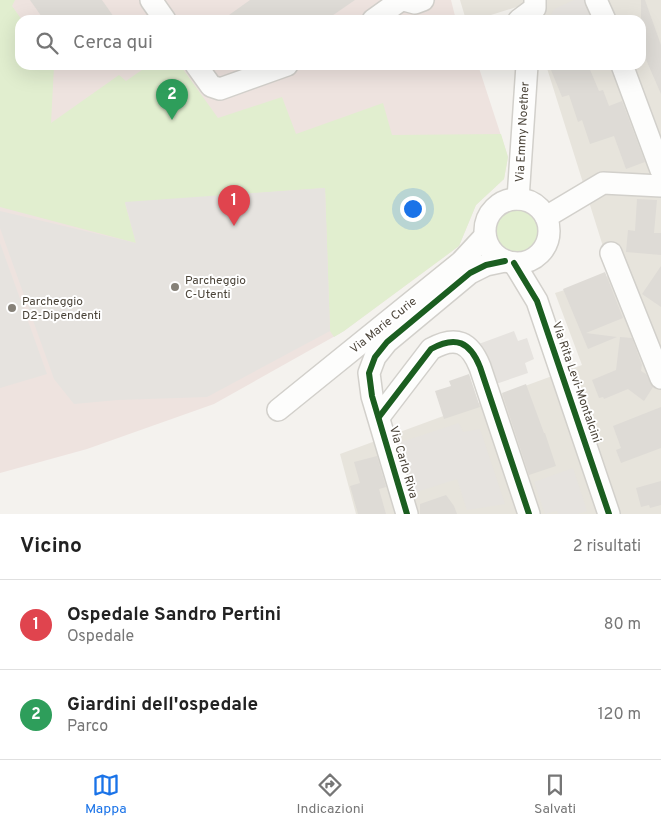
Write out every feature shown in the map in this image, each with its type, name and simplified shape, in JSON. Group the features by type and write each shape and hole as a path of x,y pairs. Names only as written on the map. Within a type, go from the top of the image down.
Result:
{"street":[{"path":"151,0 162,15"},
{"path":"380,15 403,0 415,3 423,0"},
{"path":"596,0 603,15"},
{"path":"200,70 211,86 220,89 273,70"},
{"name":"Via Emmy Noether","path":"518,199 525,70"},
{"path":"624,70 661,170"},
{"path":"546,217 603,183 661,186"},
{"path":"518,199 534,204 546,217 549,234 543,250 530,260 509,262 492,252 485,236 485,226 491,212 503,202 518,199"},
{"name":"Via Marie Curie","path":"278,410 461,262 485,236"},
{"path":"611,253 661,378"},
{"name":"Via Carlo Riva","path":"407,514 372,396 370,373 375,357 387,342 470,273 486,265 509,262"},
{"name":"Via Rita Levi-Montalcini","path":"509,262 537,301 609,514"},
{"path":"379,417 431,349 444,342 457,342 466,345 476,357 480,367 529,514"}],"shaded area":[{"path":"0,0 451,0 455,15 15,15 15,70 480,70 508,157 504,179 476,205 459,246 344,331 214,404 87,449 0,473"},
{"path":"460,0 661,0 661,514 356,514 340,454 582,365 555,293 612,275 548,70 646,70 646,15 530,15 526,4 491,15 464,15"},
{"path":"574,0 586,0 594,15 551,15 554,9"},
{"name":"Parcheggio C-Utenti","path":"325,188 330,331 207,397 118,400 74,404 54,379 0,228 0,211 136,243 125,202"},
{"name":"Parcheggio D2-Dipendenti","path":"0,243 47,374 0,388"},
{"path":"514,331 518,341 527,338 534,359 525,363 528,373 493,385 476,345"},
{"path":"459,423 463,432 480,429 505,504 467,510 457,479 407,495 392,445"},
{"path":"573,468 587,511 578,514 558,514 557,511 545,514 534,482"}],"green space":[{"path":"0,0 15,0 12,6 18,15 15,15 15,70 54,70 51,123 119,75 126,81 142,70 184,70 218,118 282,97 296,134 383,103 392,135 501,134 508,157 504,179 476,205 459,246 334,337 330,331 325,188 125,203 136,243 0,207"},
{"path":"514,208 522,208 534,214 540,230 534,246 522,252 514,252 502,246 496,234 496,226 502,214"}],"building":[{"path":"30,0 102,0 112,15 40,15"},
{"path":"250,0 355,0 333,15 229,15"},
{"path":"641,0 645,0 661,45 661,94 646,60 646,15 641,15"},
{"path":"551,70 590,70 599,91 603,90 609,106 622,101 645,162 626,169 614,136 590,144 582,120 578,122 569,95 562,97"},
{"path":"637,199 657,200 654,233 661,233 661,255 626,252 628,230 635,231"},
{"path":"661,266 661,307 642,294"},
{"path":"605,272 623,318 586,333 617,337 588,349 563,289"},
{"path":"620,337 632,338 642,365 641,371 646,374 653,387 644,401 628,389 604,399 603,397 599,398 592,380 616,370"},
{"path":"469,374 480,407 444,419 435,391 451,386 449,381"},
{"path":"526,384 556,466 529,475 502,393"},
{"path":"661,407 661,448 621,463 616,450 621,448 613,426"},
{"path":"377,456 386,487 379,489 386,514 358,514 350,486 360,483 354,462"},
{"path":"661,481 661,505 650,508 649,505 641,507 636,488"},
{"path":"446,495 457,514 420,514 420,504"}],"cycle path":[{"path":"407,514 372,396 369,373 375,357 387,342 470,273 486,265 505,261"},
{"path":"514,263 537,301 609,514"},
{"path":"379,417 431,349 448,342 461,343 472,352 480,367 529,514"}],"place":[{"name":"Giardini dell'ospedale","path":"172,120"},
{"name":"Ospedale Sandro Pertini","path":"234,226"},
{"name":"Parcheggio C-Utenti","path":"175,287"},
{"name":"Parcheggio D2-Dipendenti","path":"12,308"}]}
